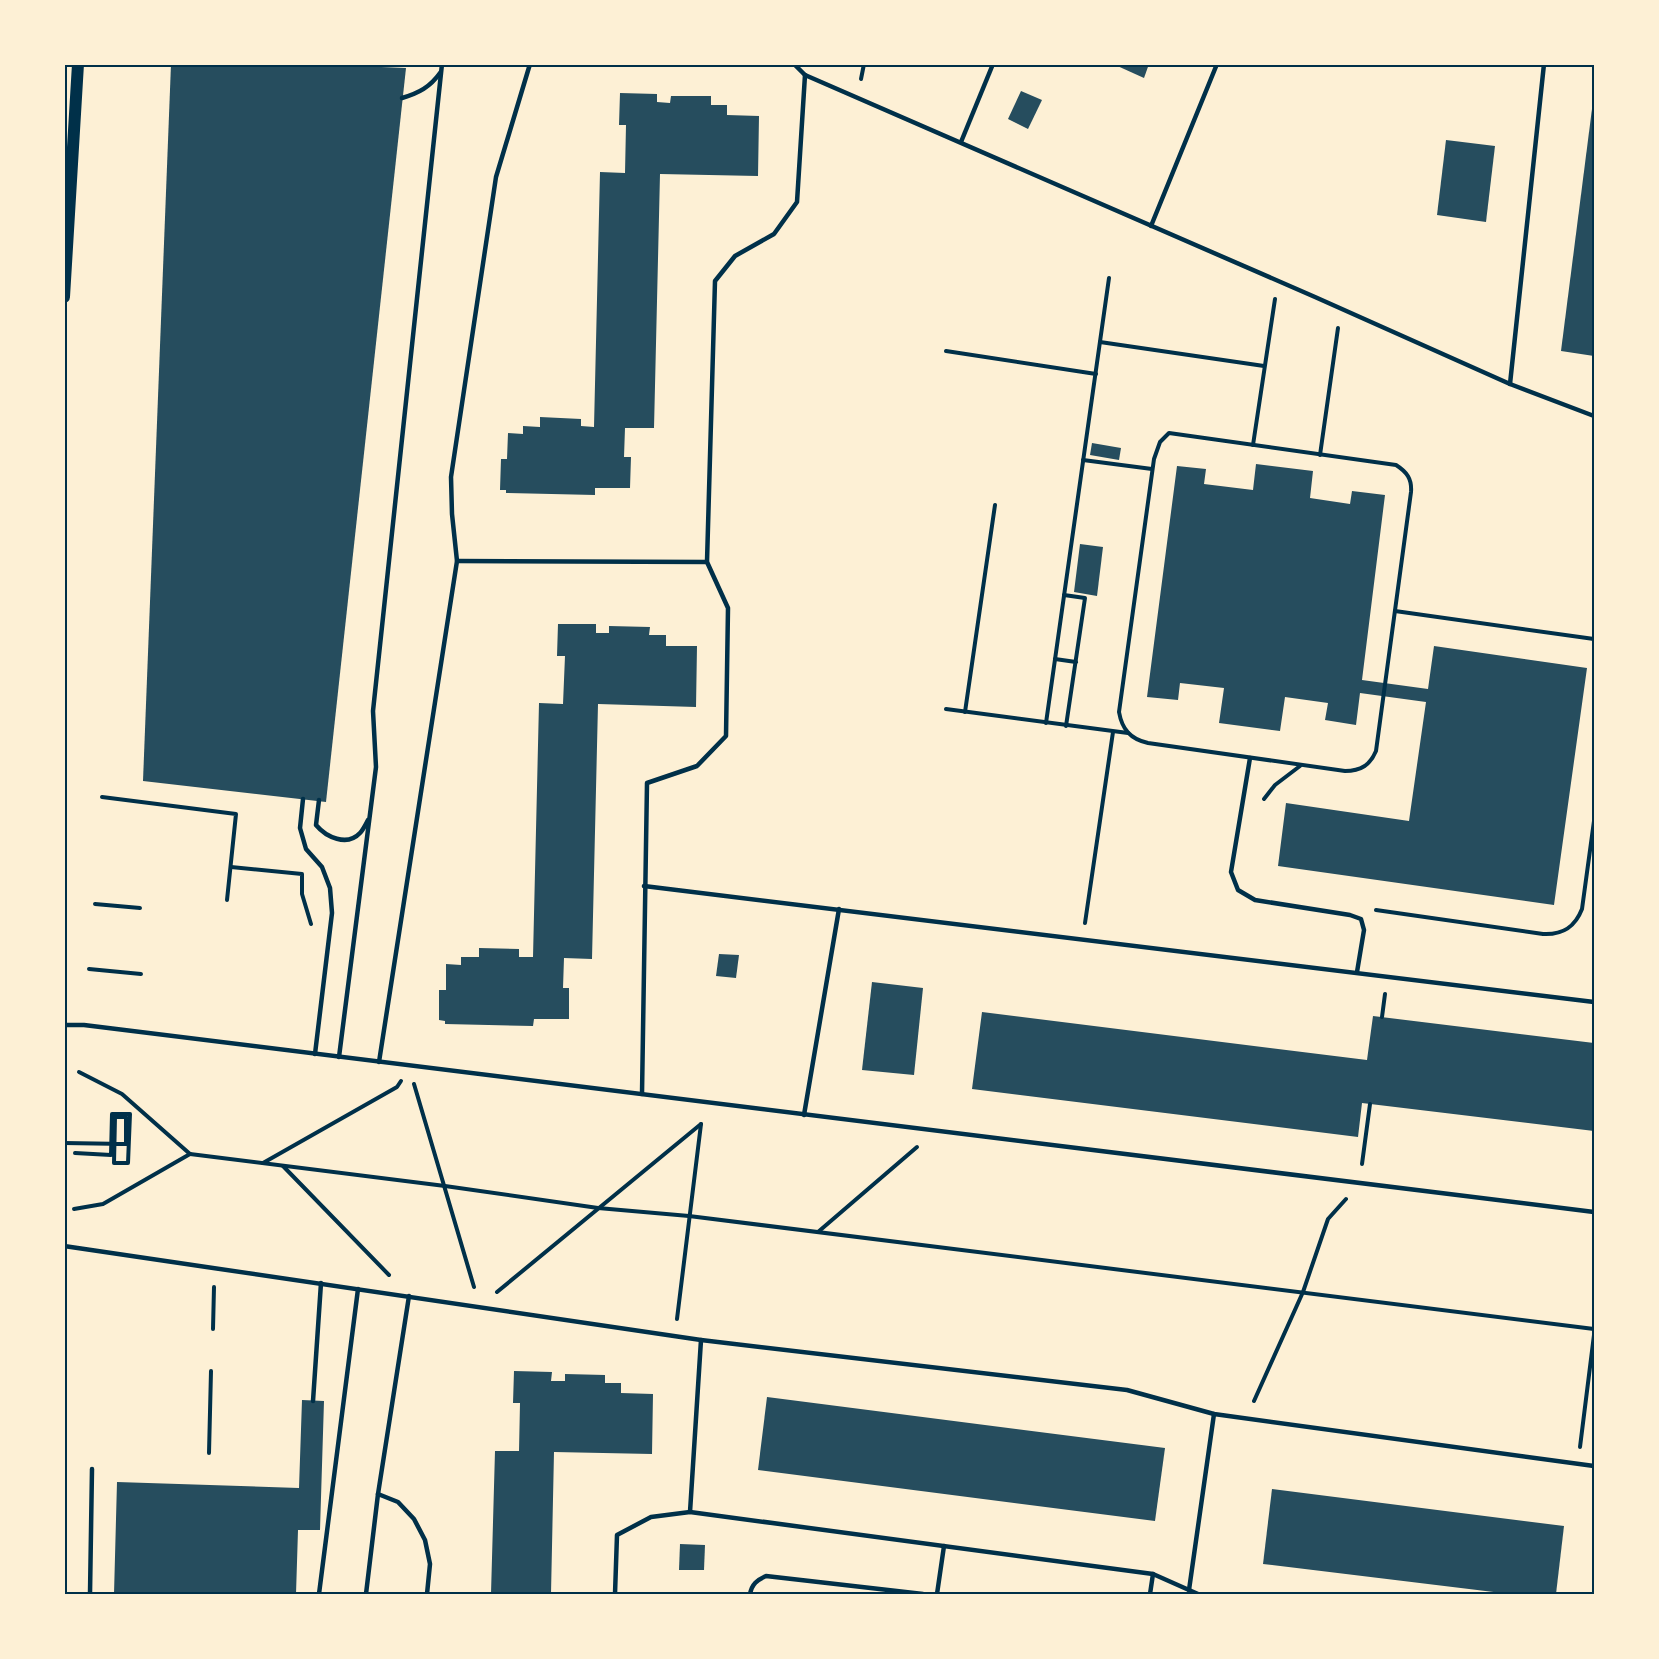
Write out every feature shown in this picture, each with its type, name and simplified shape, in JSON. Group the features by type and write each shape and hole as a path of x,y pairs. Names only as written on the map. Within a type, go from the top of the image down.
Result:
{"main road":[{"path":"64,297 78,64"}],"lane":[{"path":"379,1062 457,561 451,477 496,177 530,64"},
{"path":"794,64 805,75 1316,297 1510,384 1594,416"},
{"path":"961,142 993,64"},
{"path":"1151,226 1217,64"},
{"path":"1510,384 1544,64"},
{"path":"402,98 420,93 435,80 442,68"},
{"path":"339,1057 376,767 373,711 442,68"},
{"path":"642,1095 647,783 697,766 726,736 729,608 707,562 715,281 735,256 774,234 797,202 805,75"},
{"path":"457,561 707,562"},
{"path":"1250,758 1232,872 1238,890 1255,900 1350,915 1361,919 1364,930 1357,972"},
{"path":"303,799 300,828 306,849 322,867 330,888 332,913 315,1054"},
{"path":"319,801 316,825 323,834 334,838 349,840 359,834 370,818"},
{"path":"644,886 1594,1002"},
{"path":"804,1114 838,909"},
{"path":"64,1025 84,1025 1594,1212"},
{"path":"64,1246 701,1340 1127,1390 1214,1414 1594,1466"},
{"path":"313,1401 321,1283"},
{"path":"320,1594 358,1288"},
{"path":"366,1594 378,1494 409,1296"},
{"path":"690,1512 701,1340"},
{"path":"1189,1590 1214,1414"},
{"path":"90,1594 92,1469"},
{"path":"378,1494 398,1502 414,1519 425,1540 430,1564 427,1594"},
{"path":"615,1594 616,1535 651,1517 690,1512 1153,1574 1198,1594"},
{"path":"937,1594 944,1546"},
{"path":"1150,1594 1153,1574"},
{"path":"750,1594 753,1585 766,1576 923,1594"}],"path":[{"path":"1046,723 1109,278"},
{"path":"1253,445 1271,324"},
{"path":"1320,455 1337,334"},
{"path":"1100,342 1264,366"},
{"path":"946,351 1095,374"},
{"path":"1169,433 1320,455 1396,465 1410,479 1411,492 1395,611 1376,751 1372,760 1355,771 1139,741 1129,734 1121,722 1119,712 1156,450 1169,433"},
{"path":"1083,459 1152,469"},
{"path":"965,712 995,505"},
{"path":"1064,595 1085,598 1066,726"},
{"path":"1395,611 1593,639"},
{"path":"1055,659 1076,662"},
{"path":"946,709 1129,734"},
{"path":"1083,939 1113,732"},
{"path":"1261,805 1275,785 1301,765"},
{"path":"102,797 236,814 227,900"},
{"path":"1372,909 1543,934 1562,932 1577,920 1582,909 1594,821"},
{"path":"231,867 302,874"},
{"path":"95,904 140,908"},
{"path":"89,969 141,974"},
{"path":"262,1163 397,1087 411,1066"},
{"path":"411,1066 415,1089 480,1307 701,1124"},
{"path":"79,1072 122,1095 190,1154 598,1208 689,1216 1594,1329"},
{"path":"675,1336 704,1102"},
{"path":"1246,1418 1303,1292 1328,1219 1359,1183 1370,1104"},
{"path":"64,1143 95,1143 105,1144 115,1144 126,1144 126,1117 115,1117 115,1140 114,1151 114,1163 128,1163 130,1114 112,1114 112,1132 111,1155 75,1153"},
{"path":"817,1232 936,1131"},
{"path":"74,1209 103,1204 190,1154"},
{"path":"283,1166 409,1296"},
{"path":"213,1329 214,1267"},
{"path":"1578,1464 1594,1335"},
{"path":"209,1453 211,1371"}],"building":[{"path":"171,64 307,64 406,68 326,802 143,781"},
{"path":"1113,64 1149,64 1144,78"},
{"path":"1021,91 1042,100 1028,129 1008,119"},
{"path":"620,93 657,94 657,102 670,103 671,96 711,96 711,105 727,105 727,115 759,116 758,176 660,174 654,428 625,428 624,457 631,457 630,488 595,488 595,495 506,493 506,490 500,490 501,459 507,459 508,433 523,434 523,426 540,427 540,417 581,419 581,426 594,427 600,172 625,173 626,125 619,125"},
{"path":"1594,101 1594,356 1561,351"},
{"path":"1446,140 1495,146 1486,222 1437,215"},
{"path":"1092,443 1121,448 1119,460 1090,455"},
{"path":"1256,464 1313,471 1310,498 1350,504 1352,491 1385,495 1362,680 1428,689 1434,646 1587,668 1554,905 1278,866 1286,803 1409,821 1426,702 1360,693 1356,725 1325,720 1328,703 1285,697 1280,731 1219,723 1224,688 1180,683 1178,700 1147,697 1177,466 1206,469 1204,484 1253,490"},
{"path":"1080,544 1103,547 1097,596 1074,592"},
{"path":"558,624 596,624 596,633 609,633 609,626 650,627 649,635 666,635 666,646 697,646 696,707 598,704 592,959 564,958 563,988 569,988 569,1019 534,1019 533,1026 445,1024 445,1021 439,1020 439,990 446,990 446,964 461,965 461,957 479,957 479,948 519,949 519,957 533,957 539,703 563,704 565,656 557,656"},
{"path":"719,954 739,955 736,978 716,976"},
{"path":"872,982 923,988 914,1075 862,1070"},
{"path":"982,1012 1367,1060 1373,1016 1594,1043 1594,1131 1362,1103 1358,1137 972,1089"},
{"path":"514,1371 552,1372 551,1381 565,1381 565,1374 605,1375 605,1383 621,1383 621,1393 653,1394 652,1454 554,1452 551,1594 491,1594 495,1451 519,1451 520,1403 513,1403"},
{"path":"767,1397 1165,1448 1155,1521 758,1470"},
{"path":"302,1400 324,1401 320,1530 298,1530 296,1594 114,1594 117,1482 299,1488"},
{"path":"1272,1489 1564,1526 1556,1594 1510,1594 1263,1564"},
{"path":"680,1544 705,1545 704,1570 679,1570"}]}
